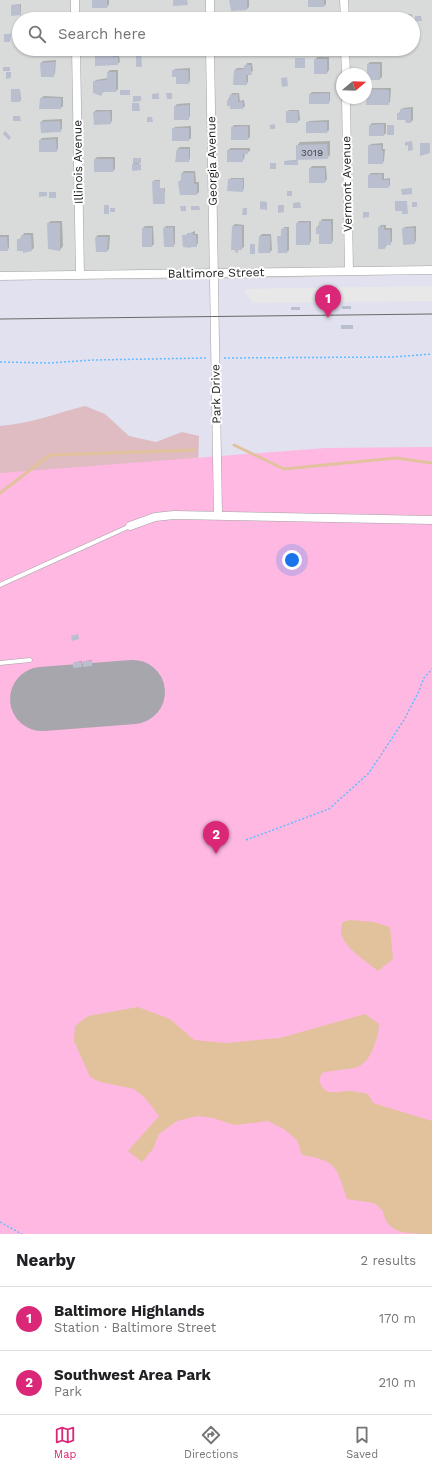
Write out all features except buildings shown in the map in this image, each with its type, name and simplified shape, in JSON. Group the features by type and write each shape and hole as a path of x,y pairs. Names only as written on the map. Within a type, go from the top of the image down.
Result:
{"street":[{"path":"75,0 75,12"},
{"path":"210,0 210,12"},
{"path":"344,0 345,12"},
{"name":"Illinois Avenue","path":"76,56 80,275"},
{"name":"Georgia Avenue","path":"210,56 214,273"},
{"path":"345,56 346,68"},
{"name":"Vermont Avenue","path":"346,104 349,271"},
{"name":"Baltimore Street","path":"0,276 432,270"},
{"name":"Park Drive","path":"214,273 218,515"},
{"path":"130,526 155,517 218,515 432,520"}],"lane":[{"path":"0,585 130,526"},
{"path":"0,663 30,660"}],"path":[{"path":"246,840 329,809 370,773 404,720 424,678 432,669"},
{"path":"0,1222 22,1234"}],"shaded area":[{"path":"0,0 432,0 432,274 234,279 0,280"},
{"path":"432,286 432,301 252,303 244,289"},
{"path":"85,406 105,414 129,436 156,442 182,432 199,436 198,467 0,562 0,426 32,421"},
{"path":"432,447 432,1234 0,1234 0,473 326,448"},
{"path":"350,920 374,922 390,927 393,959 378,971 352,950 342,936 341,929 343,922"},
{"path":"138,1007 170,1019 194,1040 225,1043 280,1038 365,1014 379,1024 375,1043 365,1062 354,1068 322,1073 319,1080 324,1090 328,1092 352,1091 368,1094 373,1103 432,1121 432,1234 415,1234 400,1231 393,1228 389,1224 385,1219 383,1211 374,1203 347,1199 334,1167 323,1160 302,1155 297,1140 284,1129 268,1121 234,1125 213,1118 197,1116 177,1121 159,1134 153,1149 142,1162 128,1151 159,1116 145,1098 134,1089 100,1082 90,1077 74,1041 75,1026 88,1016"}],"waterway":[{"path":"234,445 284,469 396,458 432,463"},
{"path":"0,493 50,455 194,450"}],"runway":[{"path":"42,699 133,692"}],"tram line":[{"path":"0,319 432,314"}],"place":[{"name":"Baltimore Highlands","path":"328,318"},
{"name":"Southwest Area Park","path":"216,854"}]}
